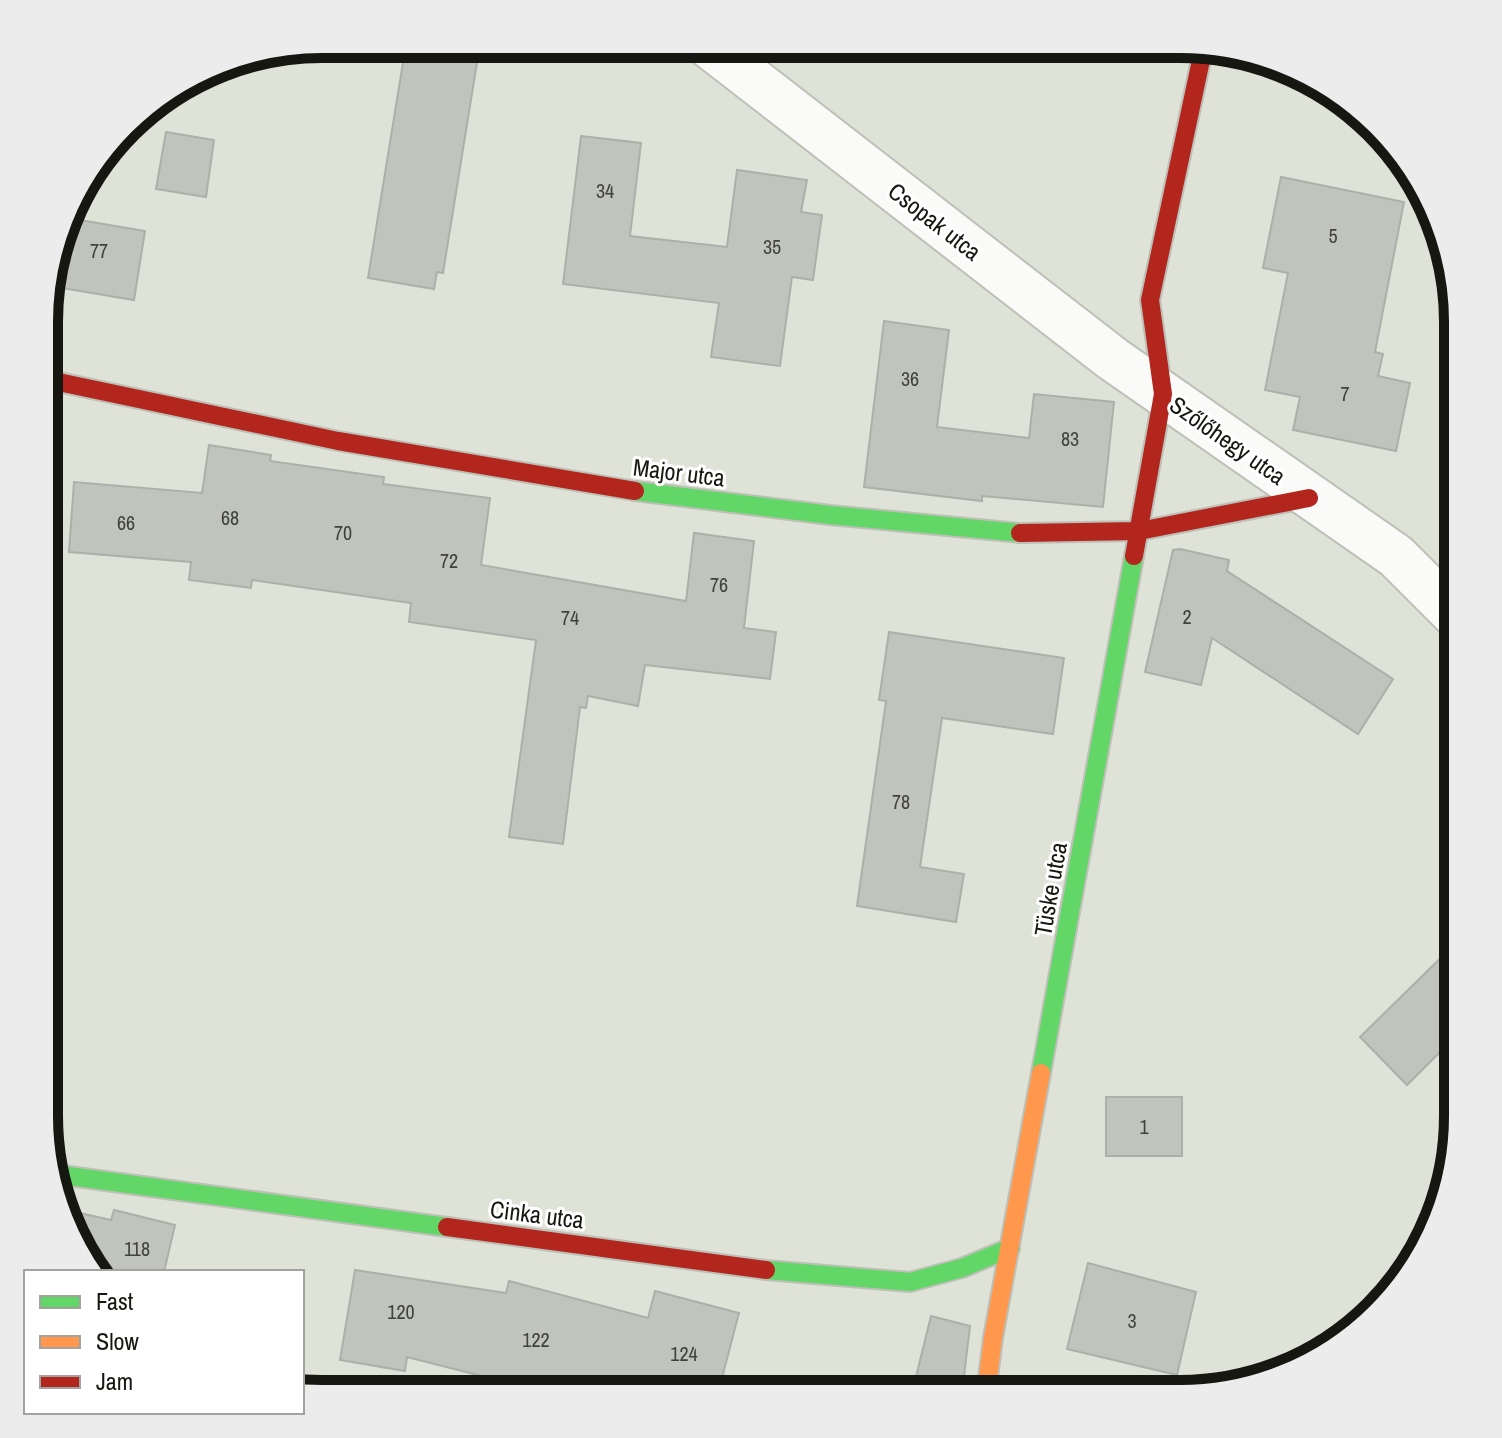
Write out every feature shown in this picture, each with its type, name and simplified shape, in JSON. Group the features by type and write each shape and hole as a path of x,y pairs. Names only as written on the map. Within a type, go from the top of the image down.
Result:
{"street":[{"name":"Csopak utca","path":"725,58 1113,359 1163,394"},
{"name":"Szőlőhegy utca","path":"1201,59 1150,300 1163,394 1396,556 1443,603"},
{"name":"Major utca","path":"58,382 338,441 638,492 830,515 1030,534 1139,531 1309,498"},
{"name":"Tüske utca","path":"988,1379 1163,394"},
{"name":"Cinka utca","path":"65,1175 796,1274 910,1282 962,1268 1010,1248"}],"building":[{"path":"404,58 478,58 443,273 437,272 434,289 368,278"},
{"path":"166,132 214,140 206,197 156,189"},
{"path":"581,136 641,143 630,236 727,247 737,170 807,180 801,212 822,215 813,280 792,277 780,366 711,357 719,303 563,284"},
{"path":"1281,177 1404,202 1375,352 1383,354 1378,376 1410,383 1396,451 1293,430 1300,397 1265,390 1288,273 1263,268"},
{"path":"79,220 145,231 134,300 60,288"},
{"path":"884,321 949,330 937,427 1029,438 1034,394 1114,402 1103,507 982,496 982,501 864,487"},
{"path":"209,445 271,455 270,461 384,477 383,484 490,498 481,565 686,601 694,533 754,541 744,628 776,632 770,679 645,665 638,706 588,696 586,708 580,707 563,844 509,837 536,640 409,622 411,603 252,580 251,588 189,580 191,562 69,552 74,482 202,493"},
{"path":"1173,550 1229,560 1227,571 1393,679 1358,734 1212,638 1201,685 1145,672"},
{"path":"889,632 1064,658 1053,734 942,718 920,867 964,874 956,922 857,906 886,701 879,700"},
{"path":"1443,956 1443,1049 1407,1085 1360,1037"},
{"path":"1106,1097 1182,1097 1182,1156 1106,1156"},
{"path":"114,1210 175,1225 164,1270 108,1270 93,1248 76,1212 111,1220"},
{"path":"1088,1263 1196,1292 1177,1375 1067,1349"},
{"path":"355,1270 506,1293 509,1281 648,1318 655,1291 739,1313 722,1379 494,1379 407,1357 405,1371 340,1360"},
{"path":"931,1316 970,1326 964,1379 915,1379"}],"traffic: fast":[{"path":"635,491 830,515 1020,533"},
{"path":"1041,1073 1134,556"},
{"path":"65,1175 447,1227"},
{"path":"766,1270 910,1282 962,1268 1010,1248"}],"traffic: slow":[{"path":"988,1379 1041,1073"}],"traffic: jam":[{"path":"1134,556 1163,394 1150,300 1201,59"},
{"path":"58,382 338,441 635,491"},
{"path":"1020,533 1139,531 1309,498"},
{"path":"447,1227 766,1270"}]}
